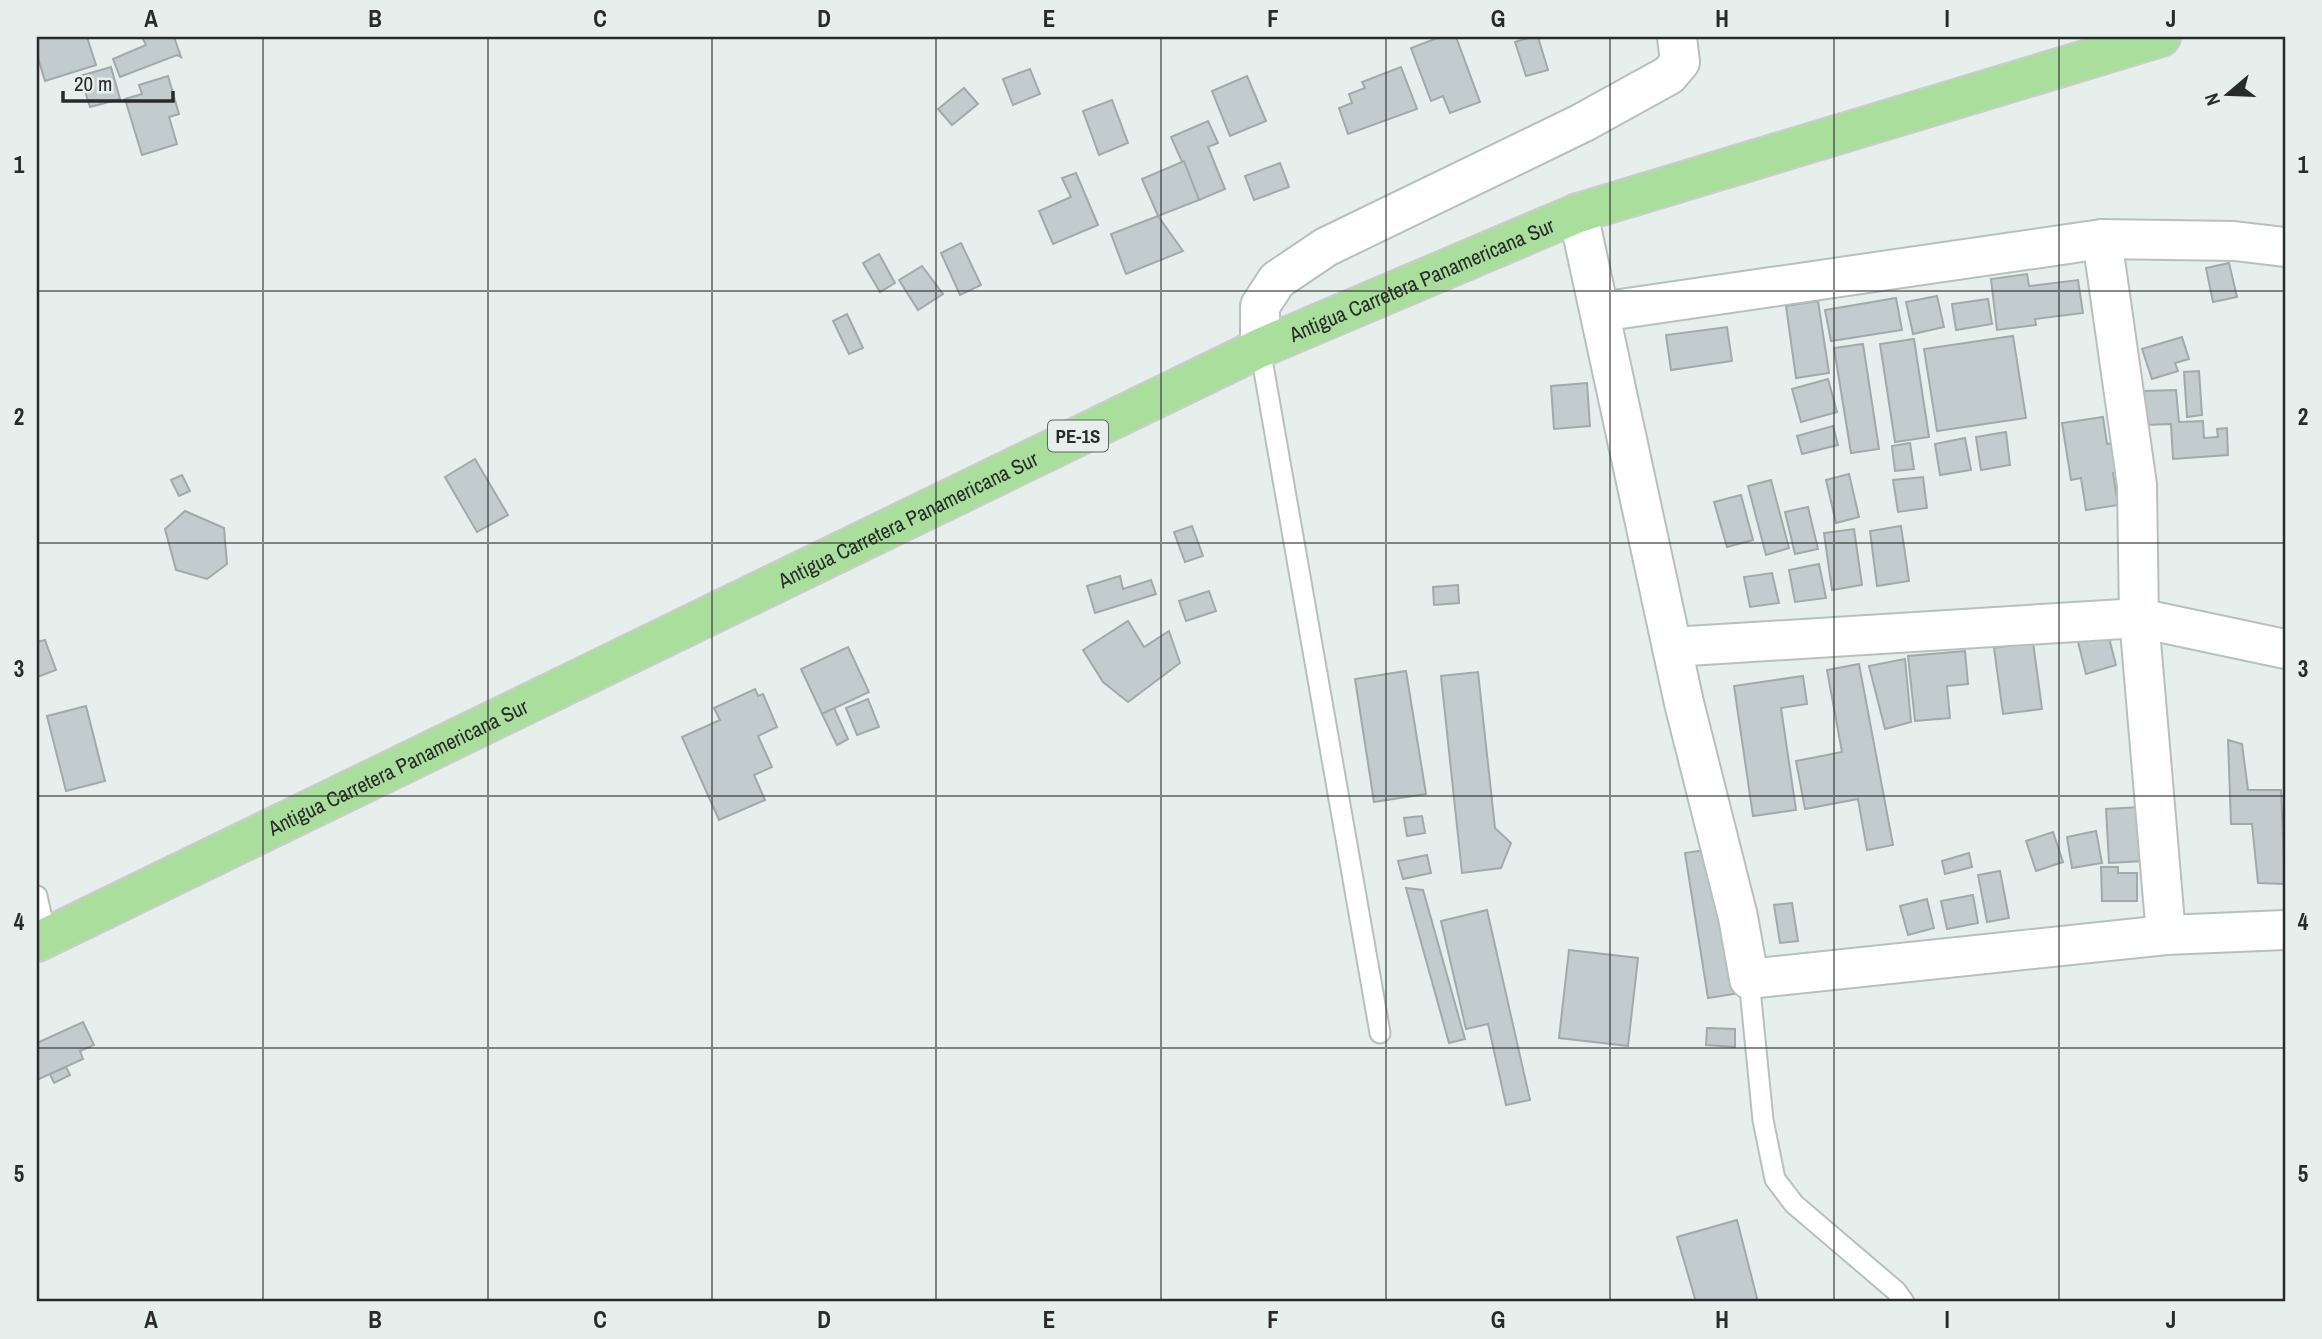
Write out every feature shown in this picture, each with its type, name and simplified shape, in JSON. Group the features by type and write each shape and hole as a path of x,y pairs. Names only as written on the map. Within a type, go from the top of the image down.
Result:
{"highway":[{"name":"Antigua Carretera Panamericana Sur","path":"41,939 1260,348 1578,213 2161,37"}],"street":[{"path":"1260,348 1260,306 1277,280 1326,247 1582,123 1668,75 1680,62 1677,37"},
{"path":"1578,213 1672,648 1738,916 1749,979 2166,935 2285,930"},
{"path":"1600,312 2102,239 2234,241 2285,247"},
{"path":"2102,239 2137,485 2139,618 2166,935"},
{"path":"1672,648 2139,618 2285,649"}],"lane":[{"path":"1260,348 1380,1033"},
{"path":"37,896 41,939"},
{"path":"1749,979 1763,1120 1775,1179 1794,1204 1896,1291 1904,1302"}],"building":[{"path":"37,37 87,37 96,65 45,81 37,55"},
{"path":"142,37 174,37 181,57 177,55 120,77 113,59 146,45"},
{"path":"1440,37 1456,37 1480,102 1450,113 1443,96 1431,101 1411,48"},
{"path":"1538,37 1548,70 1526,76 1515,42"},
{"path":"111,67 120,99 90,107 80,76"},
{"path":"1401,67 1417,109 1348,134 1339,108 1352,103 1349,94 1365,88 1362,82"},
{"path":"1030,69 1040,94 1013,105 1003,79"},
{"path":"168,76 179,114 169,117 177,144 142,155 125,99 142,94 139,85"},
{"path":"1247,76 1266,121 1230,136 1212,91"},
{"path":"964,88 978,104 952,125 938,109"},
{"path":"1112,100 1128,143 1099,155 1083,111"},
{"path":"1208,121 1218,143 1208,147 1225,189 1199,200 1171,137"},
{"path":"1184,161 1199,200 1158,216 1142,179"},
{"path":"1280,163 1289,187 1254,200 1245,176"},
{"path":"1076,173 1098,225 1053,244 1039,211 1071,197 1062,178"},
{"path":"1158,216 1183,251 1126,274 1111,234"},
{"path":"961,243 981,285 960,295 941,253"},
{"path":"879,254 895,283 880,292 863,263"},
{"path":"2229,263 2237,297 2213,302 2206,268"},
{"path":"922,266 943,294 918,310 899,280"},
{"path":"2027,274 2029,286 2078,280 2083,313 2035,319 2036,325 1997,330 1991,279"},
{"path":"1937,296 1944,327 1913,334 1906,302"},
{"path":"1896,298 1902,330 1831,341 1825,310"},
{"path":"1988,299 1992,324 1956,330 1952,304"},
{"path":"1818,301 1829,373 1796,378 1786,306"},
{"path":"847,314 863,348 849,354 833,321"},
{"path":"1727,327 1732,361 1671,370 1666,335"},
{"path":"2013,336 2026,418 1937,431 1924,349"},
{"path":"2182,337 2189,359 2175,363 2178,371 2152,379 2142,349"},
{"path":"1914,339 1929,437 1895,442 1880,344"},
{"path":"1863,344 1879,449 1851,453 1834,348"},
{"path":"2199,371 2202,415 2187,417 2184,372"},
{"path":"1828,379 1837,412 1801,422 1792,389"},
{"path":"1587,383 1590,426 1554,429 1551,386"},
{"path":"2176,390 2179,422 2203,421 2204,438 2218,437 2217,429 2227,428 2228,455 2173,459 2171,424 2146,425 2144,391"},
{"path":"2103,417 2107,444 2120,442 2124,471 2113,473 2118,505 2086,510 2081,478 2071,480 2062,423"},
{"path":"1833,426 1838,445 1802,454 1797,436"},
{"path":"2006,432 2010,465 1981,470 1976,437"},
{"path":"1965,438 1971,470 1940,475 1935,444"},
{"path":"1910,443 1914,469 1895,471 1892,446"},
{"path":"475,459 508,515 477,532 445,477"},
{"path":"1849,474 1859,517 1836,523 1826,480"},
{"path":"182,475 190,491 179,496 171,480"},
{"path":"1923,477 1927,508 1898,512 1893,480"},
{"path":"1771,480 1789,548 1766,555 1748,486"},
{"path":"1741,495 1753,540 1727,547 1714,502"},
{"path":"1808,507 1818,549 1795,554 1785,512"},
{"path":"185,511 224,528 227,564 207,579 176,570 165,529"},
{"path":"1192,526 1203,556 1185,562 1174,532"},
{"path":"1901,526 1909,581 1877,586 1870,531"},
{"path":"1854,529 1862,585 1832,590 1824,533"},
{"path":"1819,564 1826,598 1795,602 1789,570"},
{"path":"1772,573 1779,603 1750,607 1744,577"},
{"path":"1120,576 1123,589 1151,580 1156,594 1095,613 1087,586"},
{"path":"1458,585 1459,603 1434,605 1433,587"},
{"path":"1209,591 1216,611 1186,621 1179,601"},
{"path":"1128,621 1144,647 1169,631 1180,663 1128,702 1103,682 1083,650"},
{"path":"2108,634 2116,665 2086,674 2078,642"},
{"path":"45,640 56,670 37,677 37,642"},
{"path":"2033,642 2042,709 2003,714 1994,648"},
{"path":"848,647 869,692 822,714 801,669"},
{"path":"1965,651 1968,684 1947,686 1950,718 1915,721 1908,656"},
{"path":"1905,659 1911,722 1885,729 1869,666"},
{"path":"1859,664 1893,845 1867,850 1858,799 1805,809 1796,761 1842,752 1827,670"},
{"path":"1406,671 1426,794 1374,802 1355,679"},
{"path":"1478,672 1495,828 1511,843 1501,868 1462,873 1441,676"},
{"path":"1803,676 1807,704 1781,708 1796,810 1753,816 1734,686"},
{"path":"755,689 758,696 763,694 777,727 758,736 772,767 754,775 765,800 719,820 682,737 720,720 714,708"},
{"path":"868,699 879,727 857,735 846,708"},
{"path":"86,706 105,781 66,791 47,716"},
{"path":"834,708 848,739 837,745 822,714"},
{"path":"2228,740 2242,744 2248,790 2281,790 2285,884 2258,883 2252,824 2231,824"},
{"path":"2140,807 2144,861 2109,863 2106,809"},
{"path":"1422,816 1425,833 1407,836 1404,818"},
{"path":"2096,831 2102,863 2072,868 2067,837"},
{"path":"2053,832 2063,862 2036,871 2026,841"},
{"path":"1718,848 1740,993 1708,998 1685,853"},
{"path":"1969,853 1972,867 1945,874 1942,861"},
{"path":"1427,855 1431,873 1403,879 1398,861"},
{"path":"2101,867 2118,867 2118,873 2137,873 2137,901 2102,901"},
{"path":"2000,871 2009,918 1987,922 1978,875"},
{"path":"1406,888 1423,890 1465,1039 1449,1043"},
{"path":"1973,895 1978,923 1947,929 1941,901"},
{"path":"1927,899 1934,928 1908,935 1900,906"},
{"path":"1792,903 1798,941 1780,943 1774,905"},
{"path":"1487,910 1530,1100 1506,1105 1488,1024 1466,1029 1441,921"},
{"path":"1569,950 1638,958 1628,1046 1559,1038"},
{"path":"83,1022 94,1045 80,1051 83,1059 37,1080 37,1043"},
{"path":"1707,1028 1735,1029 1735,1047 1706,1045"},
{"path":"66,1067 70,1075 54,1083 50,1074"},
{"path":"1737,1220 1758,1302 1696,1302 1677,1237"}]}
